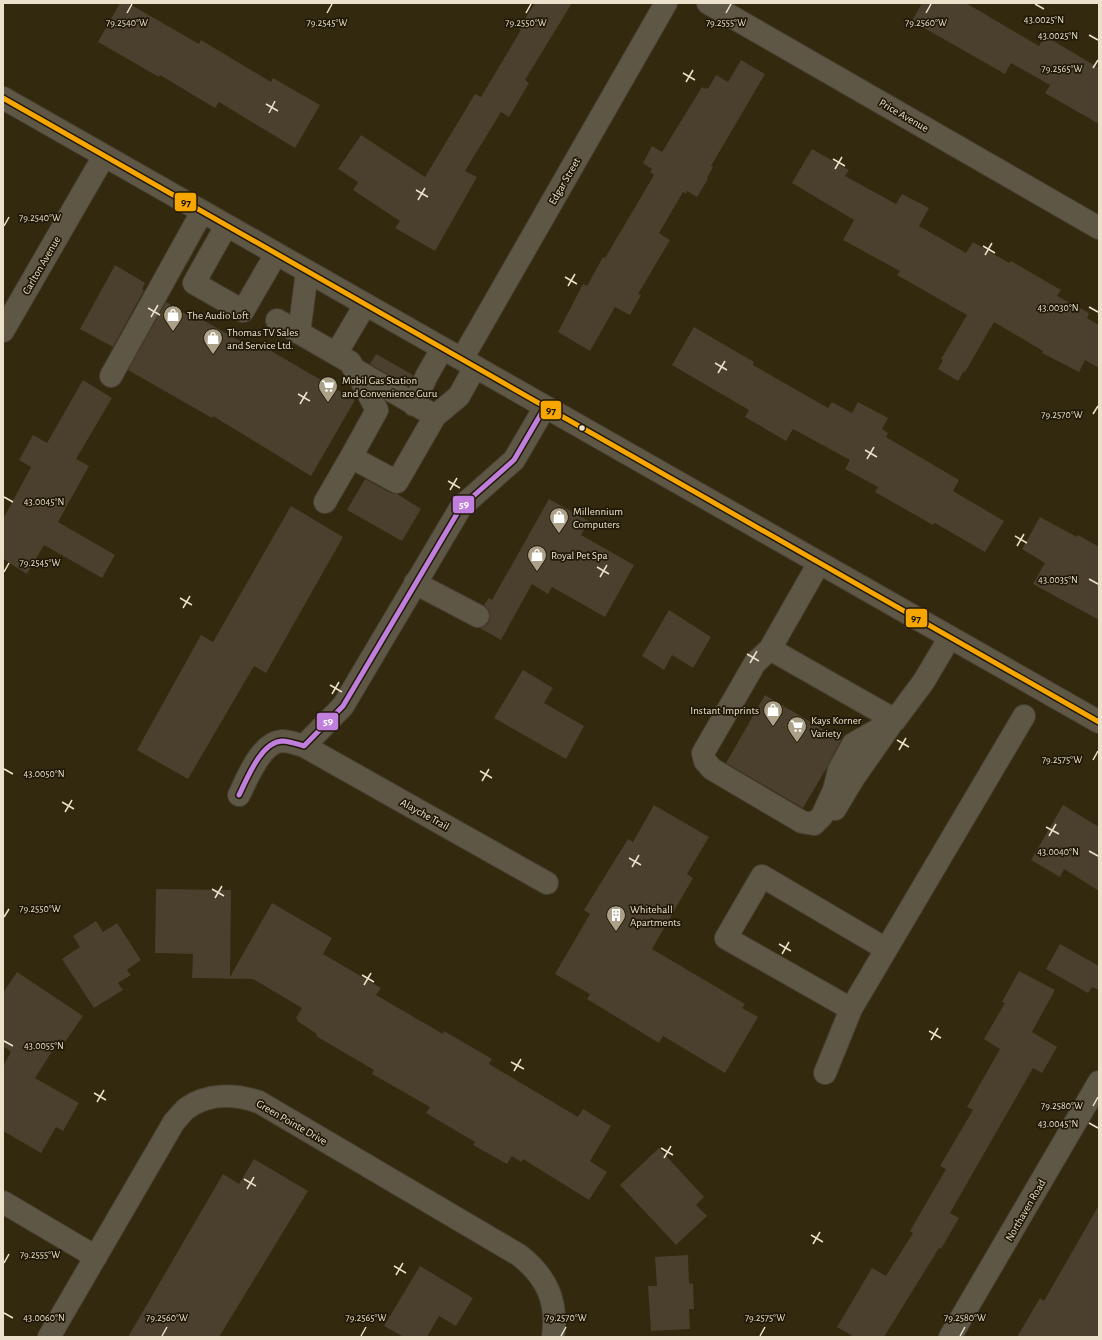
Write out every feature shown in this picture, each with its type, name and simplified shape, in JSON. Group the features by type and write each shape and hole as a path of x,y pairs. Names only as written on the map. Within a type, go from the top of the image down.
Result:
{"street":[{"name":"Edgar Street","path":"351,457 396,482 435,416 459,396 468,363 666,3"},
{"name":"Price Avenue","path":"708,3 1099,228"},
{"path":"3,98 1099,722"},
{"name":"Carlton Avenue","path":"3,331 104,156"},
{"path":"111,376 202,212"},
{"path":"226,226 194,283 243,311 276,254"},
{"path":"299,333 308,272"},
{"path":"336,354 365,304"},
{"path":"277,320 350,362 377,410 325,502"},
{"path":"414,405 426,377 442,348"},
{"path":"354,369 435,416"},
{"path":"304,746 343,706 461,507 514,460 545,407"},
{"path":"819,563 770,649 755,663 703,753 705,762 712,769 802,822 814,824 822,816 834,790 839,770 853,744 898,714 924,680 950,637"},
{"path":"415,583 478,616"},
{"path":"770,649 898,714"},
{"path":"825,1073 851,1009 1024,716"},
{"name":"Alayche Trail","path":"238,795 257,759 271,745 282,741 304,746 547,883"},
{"path":"851,1009 726,938 762,876 886,949"},
{"name":"Northaven Road","path":"950,1337 1099,1082"},
{"name":"Green Pointe Drive","path":"49,1337 174,1122 186,1109 209,1098 234,1096 259,1102 528,1262 537,1270 549,1291 554,1314 552,1337"},
{"path":"3,1202 96,1257"}],"building":[{"path":"120,3 128,3 199,44 201,40 271,82 273,78 320,105 295,148 219,102 215,108 160,75 159,77 98,42"},
{"path":"535,3 572,3 525,80 529,83 509,117 501,112 465,171 477,177 435,251 395,228 400,221 353,190 358,182 338,169 361,135 425,177 475,94 481,97 521,30 519,29"},
{"path":"922,3 966,3 1039,46 1045,36 1099,68 1099,124 1045,93 1050,85 1011,63 1005,74 912,21"},
{"path":"741,60 765,74 711,166 713,167 707,178 708,179 697,197 687,191 686,194 683,192 659,233 670,240 638,294 641,295 630,315 615,307 590,351 558,332 583,284 587,286 603,257 605,258 654,175 650,172 652,169 643,163 652,146 662,152 702,87 705,89 706,87 708,89 716,75 728,82"},
{"path":"812,149 849,170 845,176 896,204 902,194 929,208 919,226 966,253 973,242 1009,263 1011,261 1061,290 1057,296 1089,313 1087,318 1099,325 1099,368 1085,360 1079,372 1042,353 1043,351 994,322 965,372 964,371 958,381 938,369 943,360 941,359 967,315 897,275 900,271 843,240 854,220 792,183"},
{"path":"115,265 145,283 142,289 144,290 113,347 80,329"},
{"path":"166,302 191,317 192,314 258,351 261,345 355,400 311,476 213,416 212,418 128,370"},
{"path":"694,327 754,362 753,365 828,408 832,402 852,413 858,402 888,418 882,429 888,433 886,437 959,480 953,491 1004,521 985,552 935,523 933,525 875,492 878,487 845,469 850,460 793,429 786,441 745,417 749,410 672,365"},
{"path":"376,354 413,375 408,386 370,364"},
{"path":"83,380 112,398 76,459 89,466 58,522 115,555 102,578 44,545 27,574 3,559 3,519 31,467 19,460 33,435 47,443"},
{"path":"365,479 391,493 397,494 421,509 402,541 347,510"},
{"path":"549,499 589,521 581,535 634,565 605,617 552,587 548,594 532,584 501,640 480,628 489,622 489,610 484,605 489,598 492,600"},
{"path":"291,506 343,537 266,673 254,666 188,779 137,750 201,635 213,642"},
{"path":"1040,517 1099,547 1099,620 1033,584 1045,563 1022,549"},
{"path":"669,610 711,637 693,668 672,655 664,670 642,656"},
{"path":"523,670 553,688 544,703 584,726 566,759 494,718"},
{"path":"765,695 841,740 803,808 726,763"},
{"name":"Whitehall Apartments","path":"654,805 709,837 687,874 693,878 652,949 745,1004 742,1008 758,1017 725,1073 663,1036 659,1043 587,999 590,994 555,974 590,914 584,910 628,839 633,842"},
{"path":"1063,805 1099,827 1099,891 1064,869 1060,877 1031,860"},
{"path":"156,889 231,890 230,977 272,903 332,938 323,954 381,988 376,995 443,1034 444,1031 492,1059 489,1064 578,1117 583,1109 611,1126 590,1161 607,1172 589,1200 523,1159 521,1162 512,1156 507,1164 473,1145 475,1142 426,1113 430,1107 372,1074 374,1070 316,1036 317,1034 297,1021 298,1020 296,1018 302,1008 253,979 192,978 193,954 155,953"},
{"path":"96,921 103,932 117,923 141,960 127,970 131,975 118,983 123,990 94,1008 62,959 80,947 73,936"},
{"path":"1060,944 1099,966 1099,990 1092,987 1088,993 1046,969"},
{"path":"1019,971 1055,990 1032,1032 1057,1047 1042,1073 1033,1068 950,1213 959,1218 941,1249 939,1248 884,1337 854,1337 837,1327 872,1268 886,1276 913,1233 910,1231 946,1169 940,1166 973,1110 967,1107 1000,1049 984,1039 1005,1003 1002,1002"},
{"path":"17,972 83,1016 65,1042 60,1039 35,1078 79,1103 63,1131 56,1127 41,1153 3,1131 3,1066 11,1052 3,1046 3,993"},
{"path":"659,1148 704,1197 696,1205 707,1216 676,1245 620,1185"},
{"path":"254,1159 308,1191 219,1337 128,1337 223,1174 239,1184"},
{"path":"1099,1205 1099,1337 1017,1337 1040,1298 1044,1301"},
{"path":"688,1255 689,1283 693,1284 694,1309 689,1309 690,1329 651,1331 648,1286 657,1286 655,1257"},
{"path":"420,1266 473,1298 456,1326 439,1316 427,1337 404,1337 384,1326"}],"transit line":[{"name":"97","path":"3,98 1099,722"},
{"name":"59","path":"239,795 256,762 261,754 268,748 274,743 282,741 304,746 343,706 461,507 514,460 545,407"}],"place":[{"name":"The Audio Loft","path":"173,332"},
{"name":"Thomas TV Sales and Service Ltd.","path":"213,355"},
{"name":"Mobil Gas Station and Convenience Guru","path":"328,403"},
{"name":"Millennium Computers","path":"559,534"},
{"name":"Royal Pet Spa","path":"537,572"},
{"name":"Instant Imprints","path":"773,727"},
{"name":"Kays Korner Variety","path":"797,743"},
{"name":"Whitehall Apartments","path":"616,932"}]}
